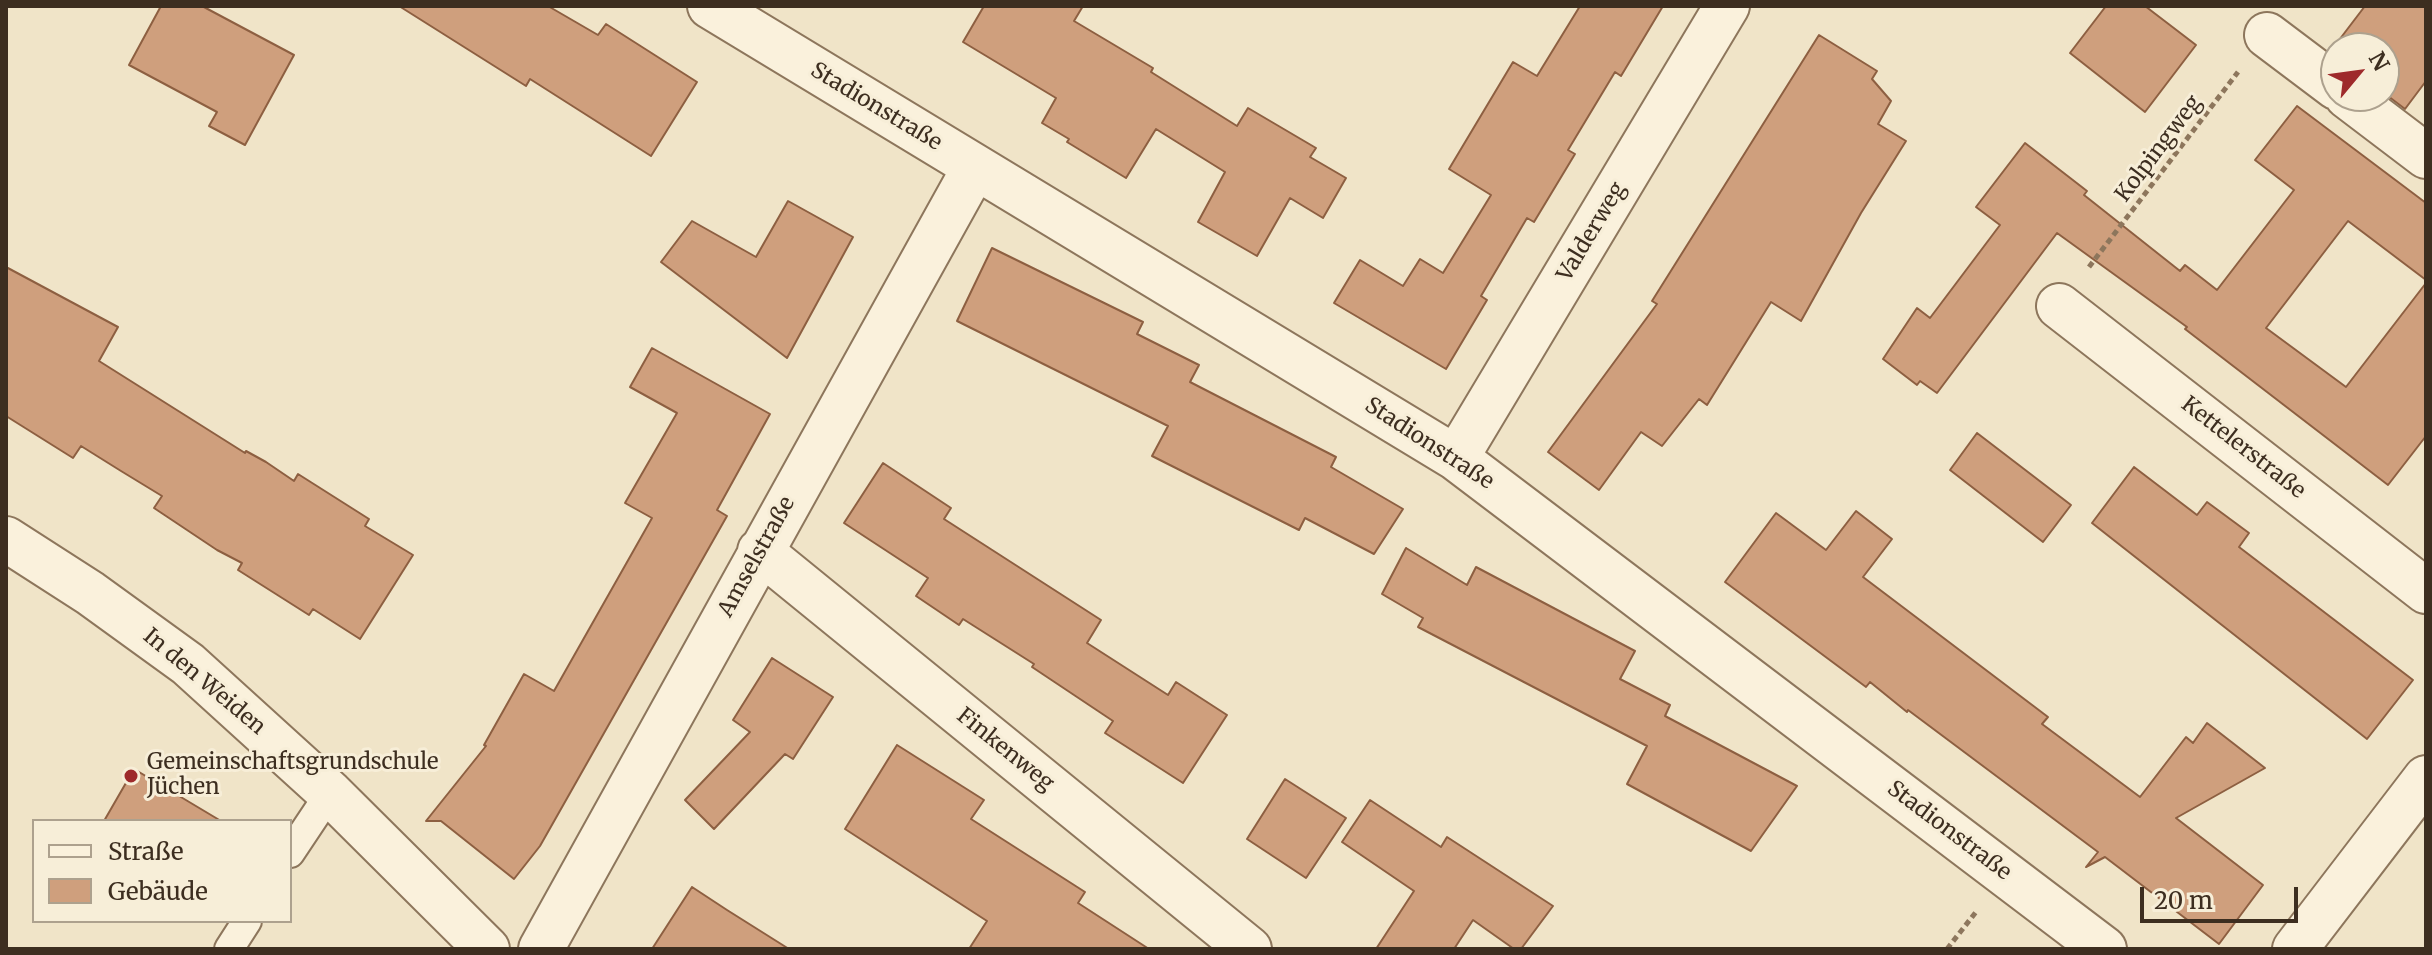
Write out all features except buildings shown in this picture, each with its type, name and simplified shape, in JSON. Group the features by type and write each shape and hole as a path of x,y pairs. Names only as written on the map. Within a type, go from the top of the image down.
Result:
{"street":[{"name":"Stadionstraße","path":"710,6 1456,458 2104,949"},
{"name":"Valderweg","path":"1456,458 1727,6"},
{"path":"2267,35 2320,75"},
{"path":"2368,112 2426,156"},
{"name":"Amselstraße","path":"541,949 975,167"},
{"name":"Kettelerstraße","path":"2059,306 2426,591"},
{"name":"In den Weiden","path":"6,539 90,593 188,664 330,793 487,949"},
{"name":"Finkenweg","path":"760,551 1249,949"},
{"path":"2295,949 2426,778"}],"lane":[{"path":"292,850 330,793"},
{"path":"229,949 246,923"}],"path":[{"name":"Kolpingweg","path":"2059,306 2267,35"}],"place":[{"name":"Gemeinschaftsgrundschule Jüchen","path":"131,776"}]}
